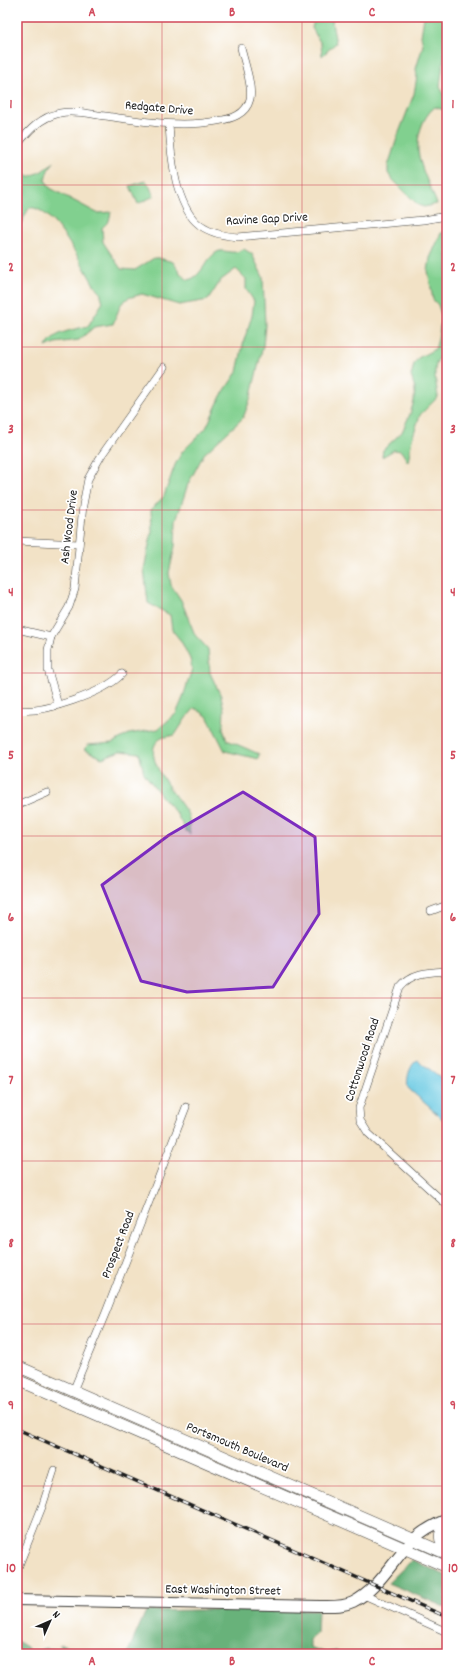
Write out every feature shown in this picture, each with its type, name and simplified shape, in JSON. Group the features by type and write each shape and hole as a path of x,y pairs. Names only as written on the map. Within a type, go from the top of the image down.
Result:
{"main road":[{"name":"Portsmouth Boulevard","path":"17,1366 447,1554"},
{"name":"Portsmouth Boulevard","path":"17,1380 447,1568"},
{"name":"East Washington Street","path":"17,1600 337,1606 353,1602 364,1595 380,1579 413,1540 429,1528 447,1519"},
{"path":"447,1519 441,1529 440,1538 447,1550"}],"street":[{"name":"Redgate Drive","path":"17,145 39,122 60,113 76,112 169,124 191,125 225,120 234,117 244,110 250,99 241,48"},
{"name":"Ravine Gap Drive","path":"169,124 172,165 183,204 195,222 214,233 224,236 238,237 423,220 447,216"},
{"name":"Ash Wood Drive","path":"58,705 48,670 48,650 51,637 72,598 75,586 86,487 92,470 164,367"},
{"path":"17,541 79,544"},
{"path":"17,629 51,637"},
{"path":"17,710 42,710 58,705 104,687 122,674"},
{"path":"17,805 47,792"},
{"path":"431,910 447,904"},
{"name":"Cottonwood Road","path":"447,971 421,973 408,979 400,987 359,1108 360,1120 368,1133 447,1205"},
{"name":"Prospect Road","path":"65,1401 106,1312 186,1107"},
{"path":"198,1459 202,1448"},
{"path":"17,1570 54,1470"},
{"path":"364,1595 447,1632"}],"highlighted area":[{"path":"243,792 315,837 319,914 273,987 187,992 141,981 102,885 169,835"}],"green space":[{"path":"315,17 333,17 332,23 336,43 322,56 321,44 312,28"},
{"path":"424,17 445,17 446,40 440,86 447,102 447,111 435,107 430,111 423,123 419,136 418,150 420,162 437,204 424,207 418,205 391,178 388,173 388,166 414,94 417,76 416,69 423,45 421,36"},
{"path":"54,162 48,170 45,180 50,188 97,213 111,212 109,221 102,228 103,242 121,269 135,270 154,258 159,258 173,262 181,274 188,280 197,275 209,259 217,252 236,252 244,249 252,254 263,277 265,325 263,346 250,400 243,418 204,454 188,484 176,521 175,546 169,573 171,585 181,600 195,635 208,649 210,673 221,696 224,710 223,729 227,740 259,754 258,759 225,751 207,716 195,708 186,718 175,735 160,739 154,746 154,756 157,766 170,789 188,815 190,834 186,831 176,813 144,773 139,753 120,751 102,758 84,749 88,745 112,743 129,734 158,729 176,714 182,700 192,669 190,659 181,641 172,630 170,615 148,603 144,569 152,531 151,510 164,496 175,465 182,452 206,428 221,396 237,372 244,340 252,316 254,301 246,289 246,279 236,269 221,280 208,300 179,305 142,294 128,298 121,304 113,324 94,327 79,340 55,343 46,347 53,338 64,332 88,326 103,302 100,292 94,285 66,238 47,216 38,209 29,208 17,231 17,168 29,177 42,171"},
{"path":"146,181 154,196 138,204 130,186"},
{"path":"447,232 447,351 441,355 438,360 435,371 438,397 420,415 412,439 408,462 401,451 394,450 382,457 383,450 402,432 410,414 414,401 415,388 411,376 414,364 418,358 435,349 437,343 442,317 438,305 433,300 428,271 430,258 441,233"},
{"path":"412,1560 447,1576 447,1608 388,1583"},
{"path":"256,1609 318,1610 317,1633 310,1639 310,1647 326,1653 336,1651 341,1654 127,1654 146,1611"},
{"path":"17,1641 27,1647 31,1654 17,1654"},
{"path":"60,1644 75,1648 75,1654 40,1654 40,1650 45,1648 60,1650"}],"water":[{"path":"417,1060 447,1082 447,1123 408,1088 407,1081 409,1073"}],"railway":[{"path":"17,1429 447,1617"}]}
